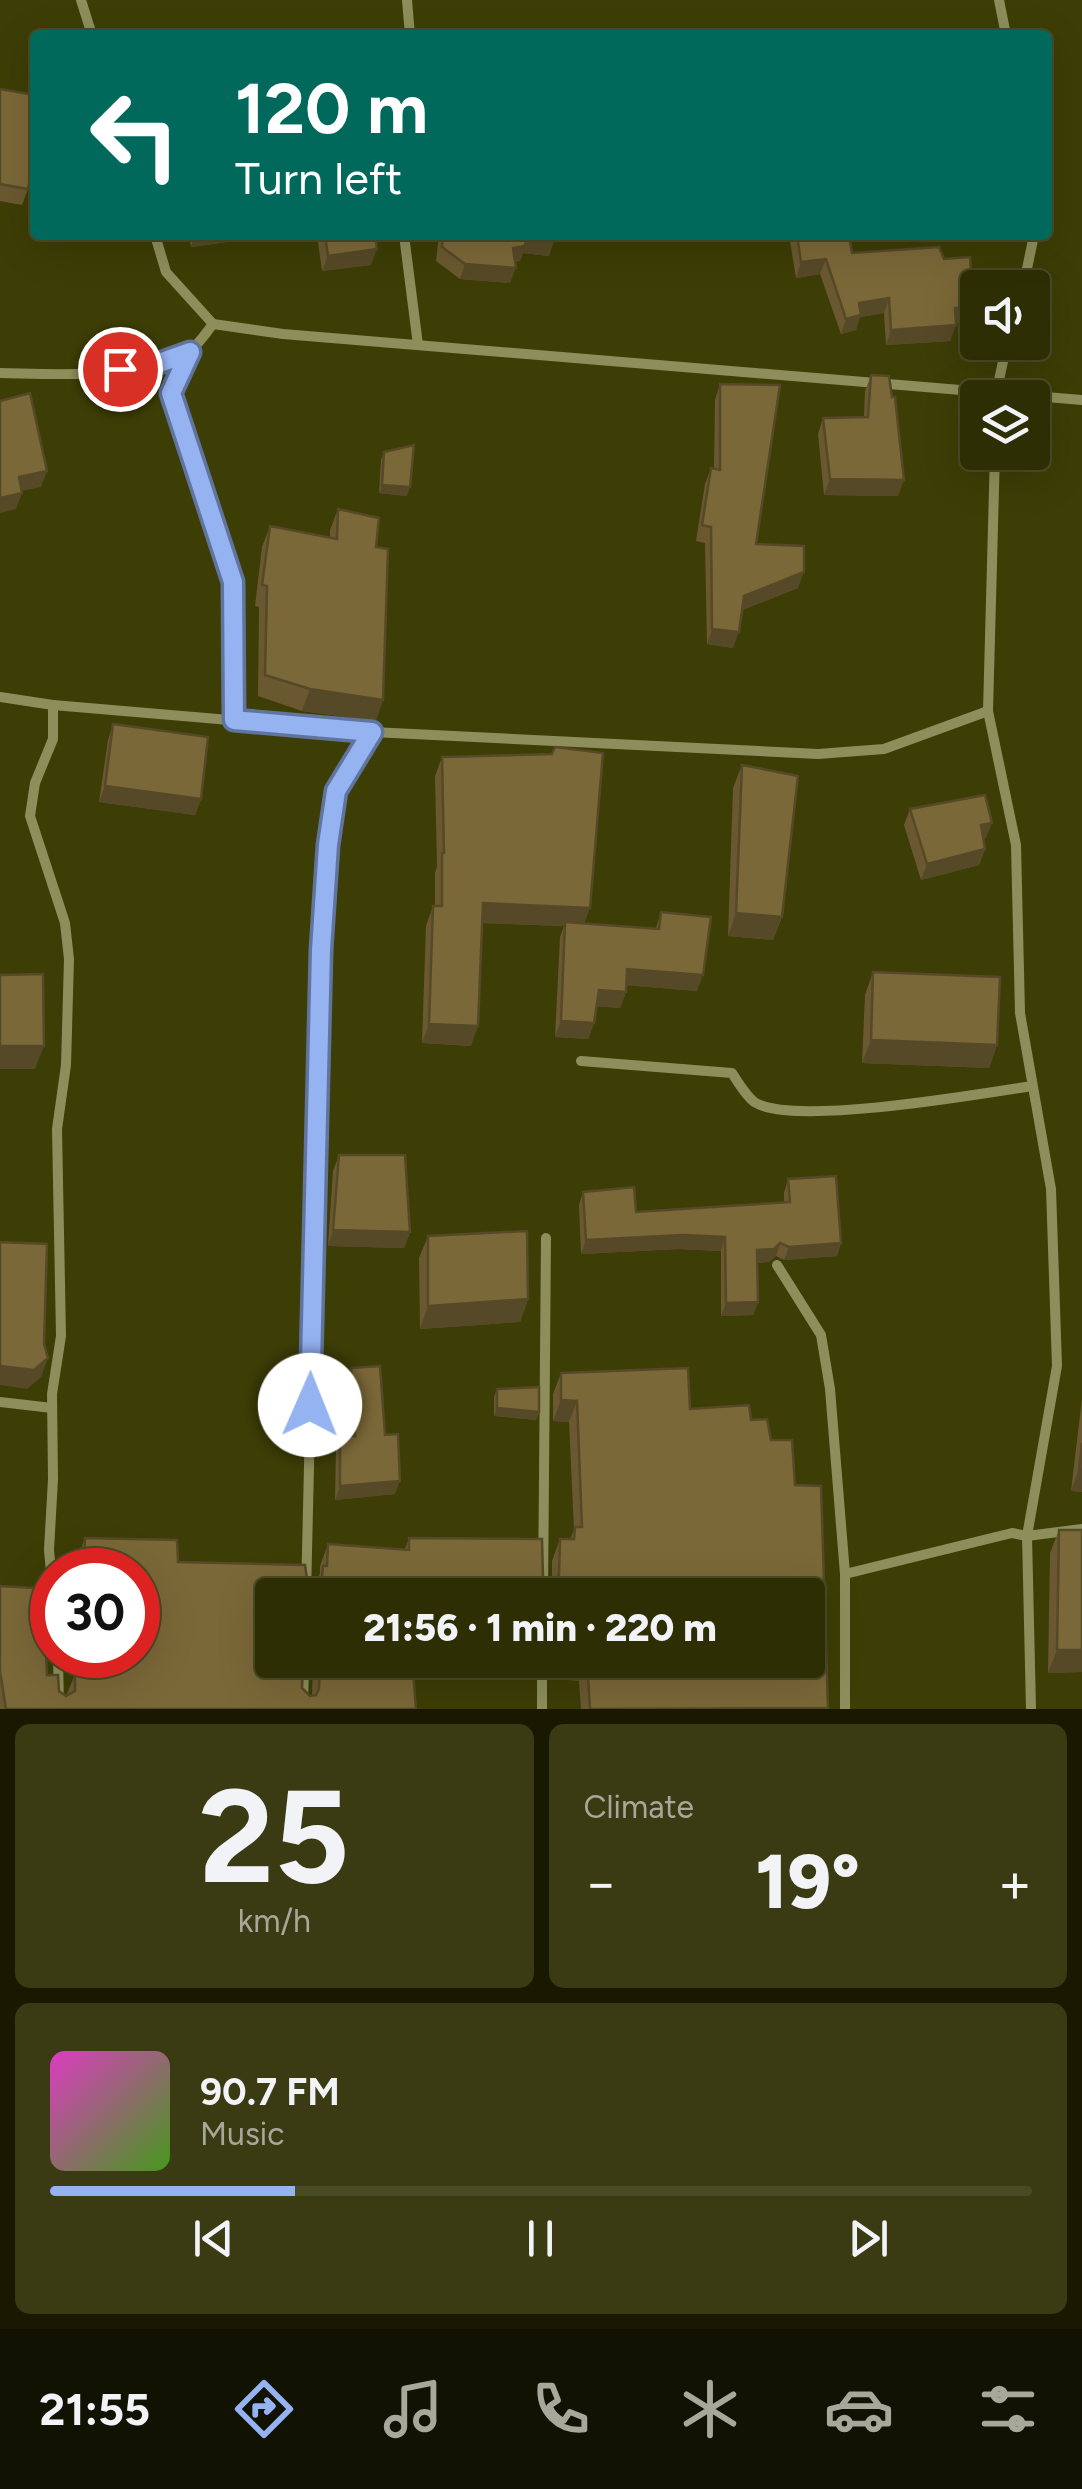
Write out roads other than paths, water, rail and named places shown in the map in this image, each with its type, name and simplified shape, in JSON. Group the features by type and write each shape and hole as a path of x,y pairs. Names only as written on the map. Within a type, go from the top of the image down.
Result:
{"street":[{"path":"81,0 90,30"},
{"path":"407,0 410,30"},
{"path":"1000,0 1005,30"},
{"path":"156,240 166,272 213,324 283,334 960,392"},
{"path":"405,240 418,345"},
{"path":"1027,270 1033,240"},
{"path":"213,324 190,352 171,393 233,582 234,720"},
{"path":"0,373 58,374 151,366 190,352"},
{"path":"1050,398 1082,400"},
{"path":"994,470 988,710 1016,845 1020,1012 1051,1190 1057,1366 1026,1536 1032,1709"},
{"path":"0,698 372,732 818,754 884,749 988,710"},
{"path":"49,1548 52,1408 61,1336 57,1129 66,1065 69,959 65,923 30,816 35,783 54,739 53,705"},
{"path":"306,1578 321,950 328,845 336,791 372,732"},
{"path":"580,1062 732,1073 754,1102 792,1112 932,1102 1032,1086"},
{"path":"543,1578 546,1238"},
{"path":"777,1265 821,1335 830,1389 845,1574 846,1709"},
{"path":"0,1402 52,1408"},
{"path":"845,1574 1012,1533 1026,1536 1082,1529"},
{"path":"58,1678 59,1709"},
{"path":"303,1709 304,1678"},
{"path":"542,1678 542,1709"}]}
